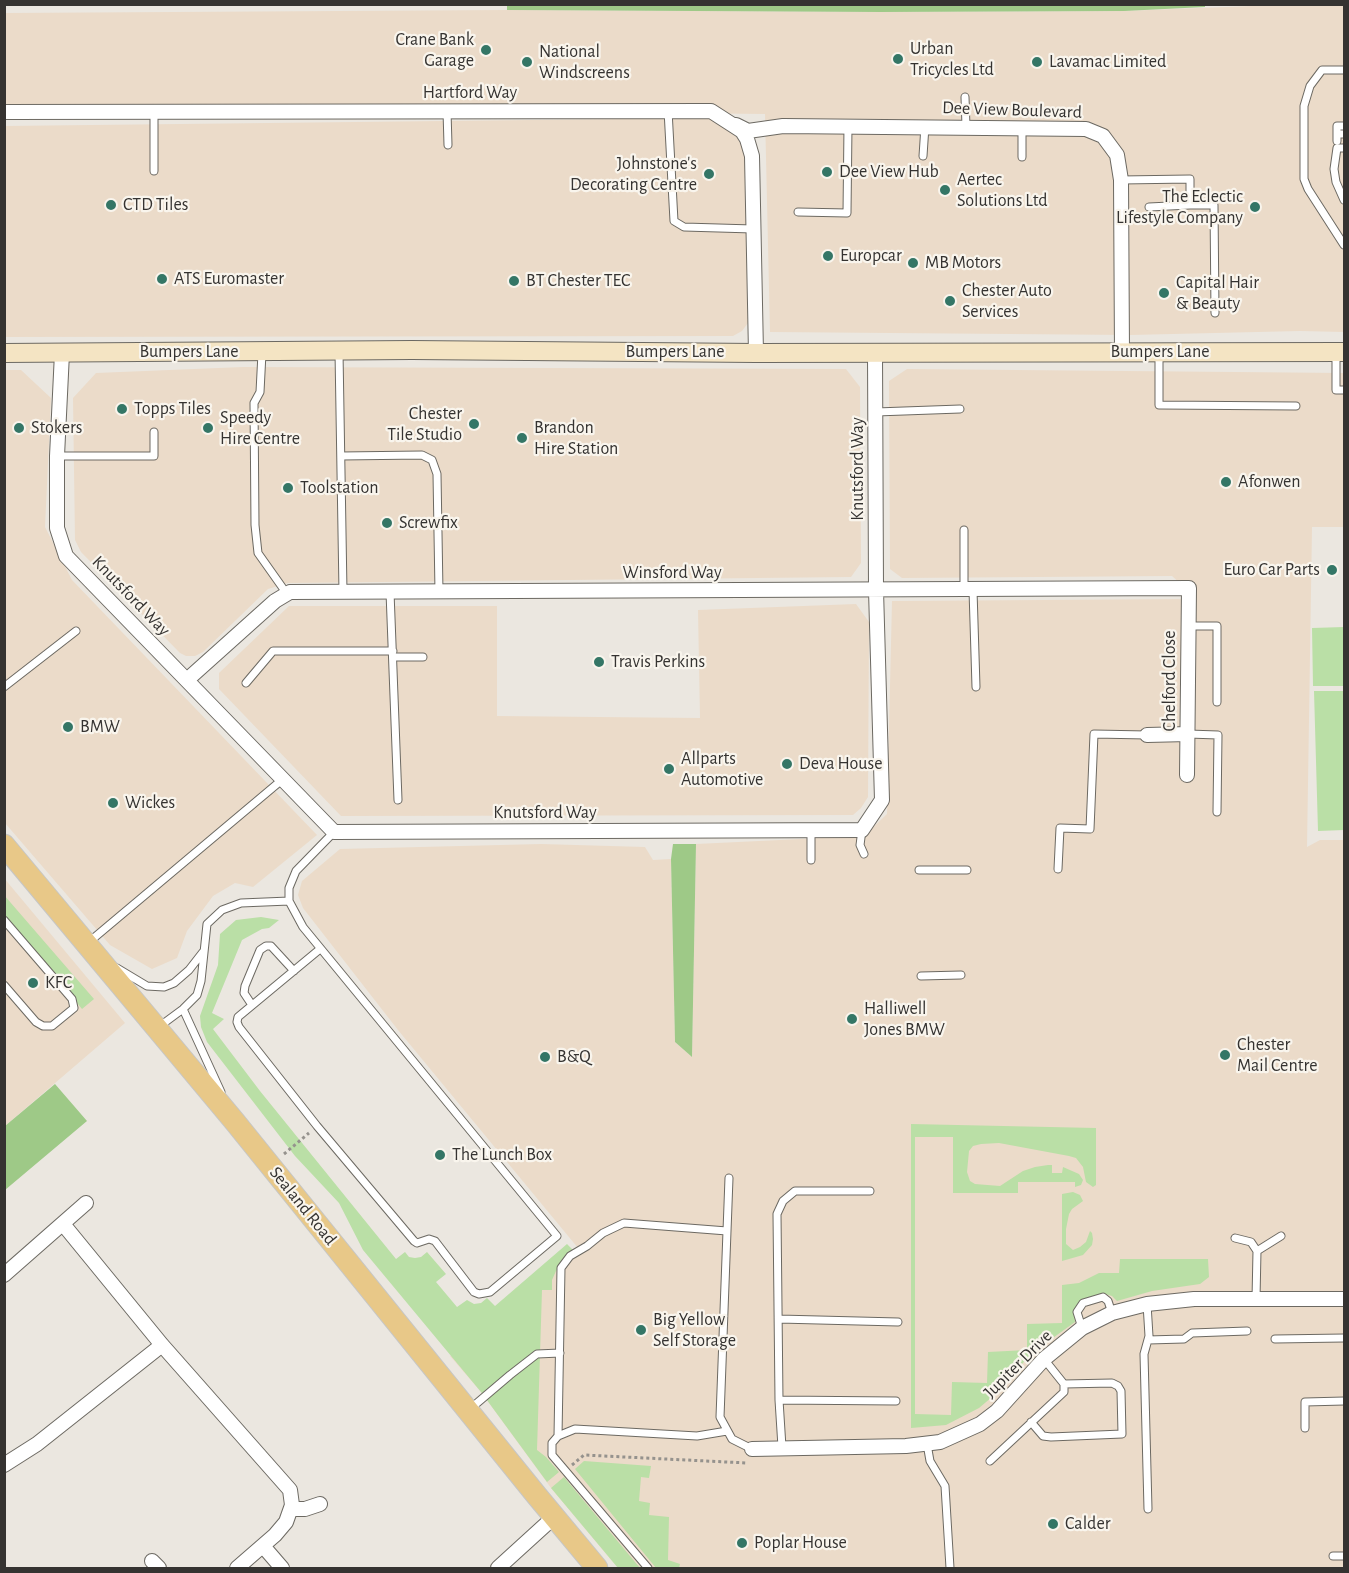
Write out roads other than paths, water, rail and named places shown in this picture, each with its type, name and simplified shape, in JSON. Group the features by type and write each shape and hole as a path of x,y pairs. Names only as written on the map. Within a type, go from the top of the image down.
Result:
{"main road":[{"name":"Sealand Road","path":"4,845 235,1122 597,1569"}],"street":[{"name":"Hartford Way","path":"4,112 668,109 711,111 735,125"},
{"name":"Dee View Boulevard","path":"735,125 748,131 761,131 783,126 1086,129 1103,136 1117,154 1121,180 1122,353"},
{"path":"735,125 747,139 752,156 756,353"},
{"name":"Bumpers Lane","path":"4,353 339,351 1122,353 1159,351 1340,353"},
{"name":"Knutsford Way","path":"62,353 57,456 57,528 66,556 188,679 334,832 862,830 882,800 876,590 875,352"},
{"name":"Winsford Way","path":"287,594 290,592 1189,588"},
{"name":"Chelford Close","path":"1187,776 1189,588"},
{"path":"188,679 274,601 287,594"},
{"path":"1148,735 1188,734"},
{"path":"4,1275 86,1203"},
{"path":"63,1224 162,1345 290,1490 292,1505 286,1522 237,1569"},
{"name":"Jupiter Drive","path":"752,1449 940,1442 980,1424 997,1411 1044,1359 1082,1328 1112,1313 1147,1304 1194,1299 1344,1299"},
{"path":"4,1465 37,1444 162,1345"},
{"path":"291,1509 305,1509 320,1504"},
{"path":"498,1569 554,1517"},
{"path":"262,1546 282,1569"}],"lane":[{"path":"1344,70 1322,70 1310,86 1304,106 1304,179 1344,245"},
{"path":"965,97 966,127"},
{"path":"668,109 674,221 684,227 753,229"},
{"path":"447,111 448,146"},
{"path":"154,113 154,171"},
{"path":"798,212 847,213 848,126"},
{"path":"923,156 925,126"},
{"path":"1344,126 1337,126 1344,155"},
{"path":"1022,128 1022,157"},
{"path":"1340,143 1334,168 1336,182 1344,200"},
{"path":"1121,180 1190,179 1190,205"},
{"path":"1149,207 1214,205 1215,313"},
{"path":"262,351 260,392 254,403 255,525 258,553 287,594"},
{"path":"339,351 343,592"},
{"path":"1159,351 1159,405 1296,406"},
{"path":"1340,353 1336,390 1344,390"},
{"path":"876,412 960,409"},
{"path":"57,456 154,456 154,432"},
{"path":"341,456 422,455 432,460 437,474 439,592"},
{"path":"964,530 976,687"},
{"path":"390,592 398,800"},
{"path":"1188,626 1217,626 1217,702"},
{"path":"4,687 76,631"},
{"path":"246,683 273,651 423,657"},
{"path":"1059,869 1060,828 1090,829 1094,734 1148,735"},
{"path":"1188,734 1218,735 1217,812"},
{"path":"204,950 189,970 174,983 164,987 147,986 93,951 284,778"},
{"path":"811,830 811,860"},
{"path":"862,830 860,845 864,854"},
{"path":"320,949 238,1017 239,1027 317,1126 414,1240 417,1243 429,1239 435,1241 472,1289 479,1294 490,1292 557,1236 303,927 289,901 289,888 296,871 334,832"},
{"path":"919,870 967,870"},
{"path":"158,1028 197,995 201,981 207,924 222,910 241,903 289,901"},
{"path":"4,920 72,999 74,1008 52,1026 43,1026 36,1022 4,985"},
{"path":"252,1005 244,993 245,986 260,950 271,946 294,971"},
{"path":"921,976 961,975"},
{"path":"183,1009 235,1122"},
{"path":"729,1178 720,1417 732,1439 752,1449"},
{"path":"782,1447 779,1400 777,1214 783,1201 795,1191 870,1191"},
{"path":"558,1436 561,1268 570,1256 603,1233 624,1223 727,1231"},
{"path":"1257,1251 1281,1236"},
{"path":"1235,1238 1251,1242 1257,1251 1256,1299"},
{"path":"1082,1328 1077,1312 1083,1303 1103,1297 1108,1301 1112,1313"},
{"path":"1147,1304 1149,1325 1144,1354 1148,1509"},
{"path":"779,1320 898,1322"},
{"path":"1148,1340 1184,1339 1192,1333 1247,1331"},
{"path":"1275,1339 1344,1338"},
{"path":"468,1411 537,1354 560,1353"},
{"path":"990,1461 1064,1392 1064,1384 1044,1359"},
{"path":"1031,1422 1043,1436 1122,1434 1121,1391 1118,1386 1112,1383 1064,1384"},
{"path":"779,1400 896,1401"},
{"path":"1305,1428 1305,1402 1344,1401"},
{"path":"648,1569 552,1455 552,1443 558,1436 575,1429 697,1436 727,1431"},
{"path":"927,1444 930,1461 945,1486 950,1569"},
{"path":"1333,1556 1344,1556"}],"place":[{"name":"Crane Bank Garage","path":"486,50"},
{"name":"Urban Tricycles Ltd","path":"898,59"},
{"name":"National Windscreens","path":"527,62"},
{"name":"Lavamac Limited","path":"1037,62"},
{"name":"Dee View Hub","path":"827,172"},
{"name":"Johnstone's Decorating Centre","path":"709,174"},
{"name":"Aertec Solutions Ltd","path":"945,190"},
{"name":"CTD Tiles","path":"111,205"},
{"name":"The Eclectic Lifestyle Company","path":"1255,207"},
{"name":"Europcar","path":"828,256"},
{"name":"MB Motors","path":"913,263"},
{"name":"ATS Euromaster","path":"162,279"},
{"name":"BT Chester TEC","path":"514,281"},
{"name":"Capital Hair & Beauty","path":"1164,293"},
{"name":"Chester Auto Services","path":"950,301"},
{"name":"Topps Tiles","path":"122,409"},
{"name":"Chester Tile Studio","path":"474,424"},
{"name":"Stokers","path":"19,428"},
{"name":"Speedy Hire Centre","path":"208,428"},
{"name":"Brandon Hire Station","path":"522,438"},
{"name":"Afonwen","path":"1226,482"},
{"name":"Toolstation","path":"288,488"},
{"name":"Screwfix","path":"387,523"},
{"name":"Euro Car Parts","path":"1332,570"},
{"name":"Travis Perkins","path":"599,662"},
{"name":"BMW","path":"68,727"},
{"name":"Deva House","path":"787,764"},
{"name":"Allparts Automotive","path":"669,769"},
{"name":"Wickes","path":"113,803"},
{"name":"KFC","path":"33,983"},
{"name":"Halliwell Jones BMW","path":"852,1019"},
{"name":"Chester Mail Centre","path":"1225,1055"},
{"name":"B&Q","path":"545,1057"},
{"name":"The Lunch Box","path":"440,1155"},
{"name":"Big Yellow Self Storage","path":"641,1330"},
{"name":"Calder","path":"1053,1524"},
{"name":"Poplar House","path":"742,1543"}]}
